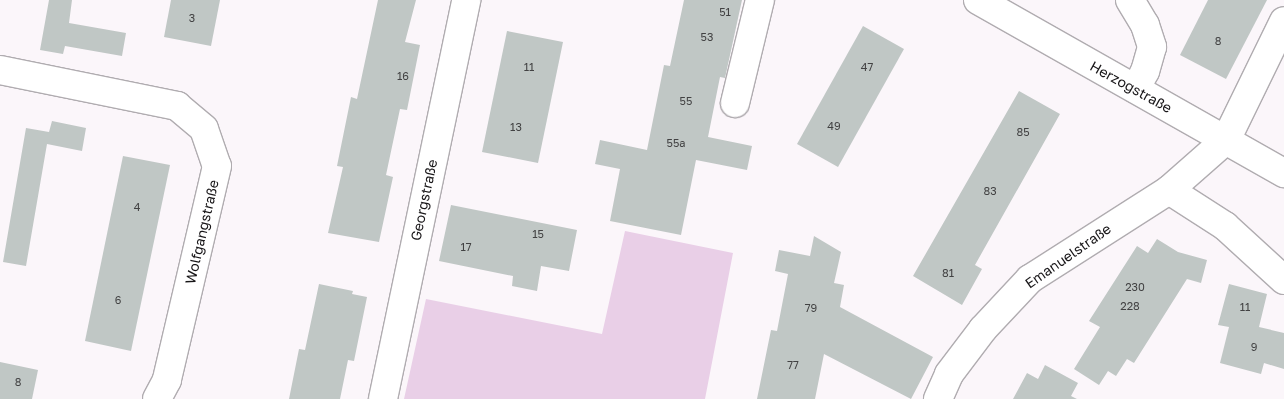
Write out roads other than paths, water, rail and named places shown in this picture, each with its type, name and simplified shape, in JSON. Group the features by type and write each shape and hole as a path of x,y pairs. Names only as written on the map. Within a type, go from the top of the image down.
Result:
{"street":[{"name":"Georgstraße","path":"383,399 466,0"},
{"path":"735,102 760,0"},
{"name":"Herzogstraße","path":"978,0 1284,173"},
{"path":"1130,0 1145,25 1152,47 1145,70 1136,89"},
{"path":"1226,140 1282,29"},
{"name":"Wolfgangstraße","path":"0,70 177,106 204,129 218,166 167,380 157,399"},
{"name":"Emanuelstraße","path":"938,399 949,374 983,329 1030,279 1168,190 1226,140"},
{"path":"1168,190 1225,226 1284,280"}]}
